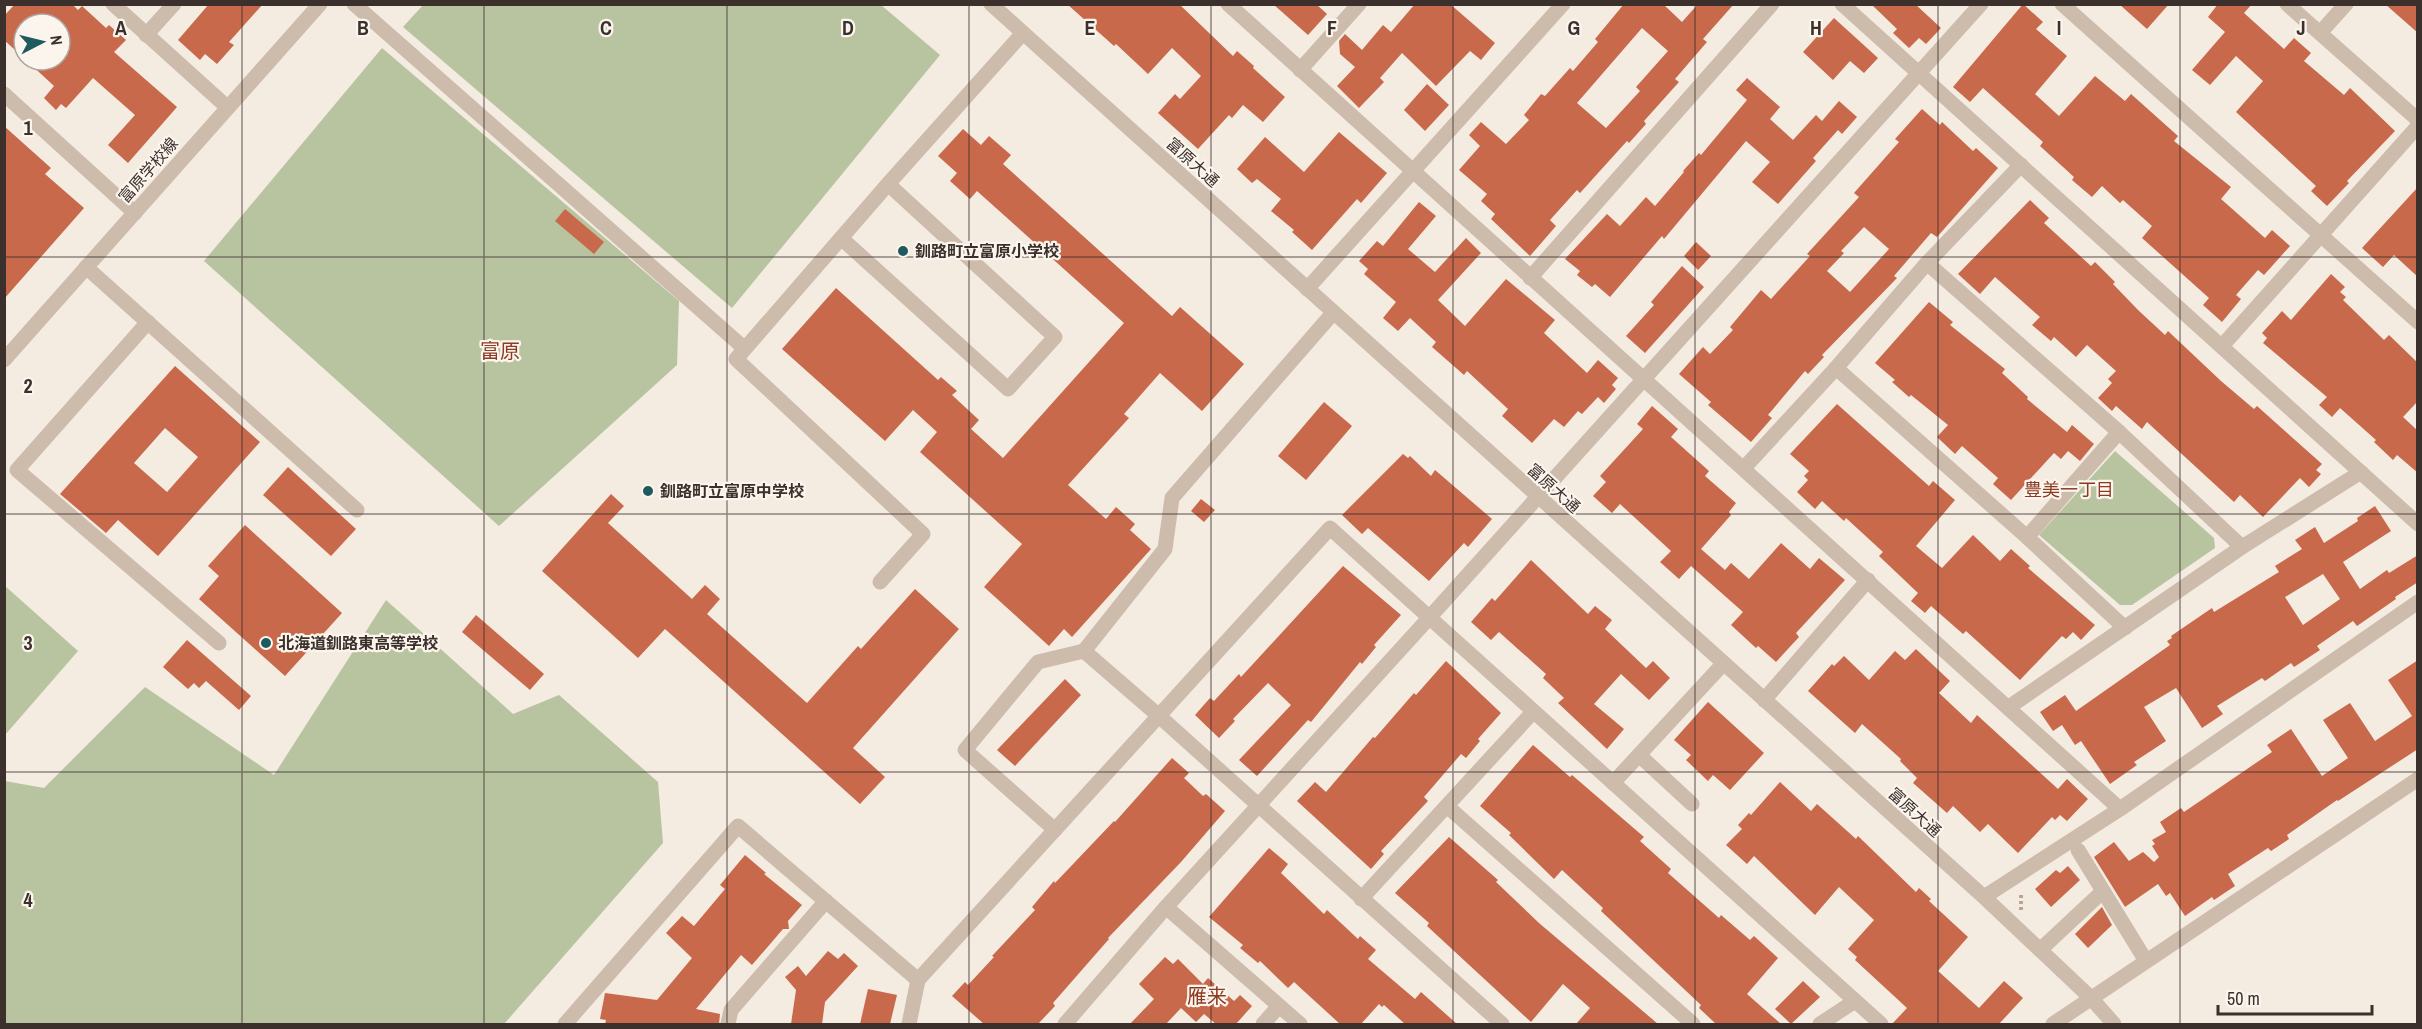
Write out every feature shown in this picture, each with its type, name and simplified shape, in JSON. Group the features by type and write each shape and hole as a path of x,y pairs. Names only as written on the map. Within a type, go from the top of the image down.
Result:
{"street":[{"path":"113,4 227,107"},
{"path":"146,35 174,4"},
{"name":"富原学校線","path":"4,360 320,4"},
{"path":"354,4 744,348"},
{"name":"富原大通","path":"991,4 1984,897 2091,998 2114,1024"},
{"path":"1228,4 2120,809"},
{"path":"1300,70 1359,4"},
{"path":"1307,289 1563,4"},
{"path":"1530,278 1772,4"},
{"path":"1842,4 2418,524"},
{"path":"1065,1024 1166,907 1981,4"},
{"path":"2062,4 2418,322"},
{"path":"2287,4 2418,120"},
{"path":"2320,33 2346,4"},
{"path":"880,582 923,534 736,359 1023,33"},
{"path":"4,94 135,213"},
{"path":"2222,346 2418,126"},
{"path":"1744,468 1836,368 1927,263 2021,165"},
{"path":"842,238 1008,389 1055,337 888,184"},
{"path":"1927,263 2119,432 2242,547"},
{"path":"86,267 357,510"},
{"path":"1055,830 965,750 1038,662 1084,651 1164,549 1172,498 1333,313"},
{"path":"148,322 17,470 219,644"},
{"path":"1836,368 2027,537 2125,628"},
{"path":"2027,537 2119,432"},
{"path":"2009,707 2242,547 2361,472"},
{"path":"909,1024 918,980 1330,528 1881,1024"},
{"path":"1764,700 1868,580"},
{"path":"1984,897 2120,809 2418,602"},
{"path":"1084,651 1498,1023"},
{"path":"1613,783 1723,664"},
{"path":"1361,899 1448,807 1533,711"},
{"path":"1639,755 1692,804"},
{"path":"2053,1024 2418,779"},
{"path":"1448,807 1693,1024"},
{"path":"565,1024 738,826 918,980"},
{"path":"2078,850 2146,961"},
{"path":"2040,950 2102,892"},
{"path":"728,1024 730,1010 826,901"},
{"path":"1166,907 1300,1024"},
{"path":"1821,1024 1856,1000"},
{"path":"1263,1024 1279,1006"}],"green space":[{"path":"423,5 881,5 940,55 732,308 403,27"},
{"path":"382,48 679,301 677,365 499,526 204,261"},
{"path":"2115,451 2214,538 2215,548 2132,605 2120,605 2039,535"},
{"path":"5,586 78,651 5,735"},
{"path":"386,600 513,714 559,695 658,782 663,843 504,1024 5,1024 5,781 44,788 145,687 274,775"}],"building":[{"path":"15,4 72,4 78,10 82,6 106,28 109,25 126,40 114,52 177,107 128,163 108,145 135,115 93,78 66,108 61,104 56,110 44,98 54,86 39,72 72,72 72,12 12,12 12,47 4,40 4,16"},
{"path":"209,4 263,4 229,42 234,45 217,64 205,54 200,60 178,40"},
{"path":"1067,4 1179,4 1233,56 1237,51 1285,97 1263,122 1243,105 1232,118 1229,115 1198,149 1158,113 1175,94 1180,99 1201,76 1172,48 1148,74"},
{"path":"1273,4 1316,4 1327,14 1308,35"},
{"path":"1415,4 1450,4 1495,43 1481,60 1470,51 1436,86 1402,53 1380,78 1384,82 1359,108 1337,86 1355,67 1340,54 1339,41 1345,34 1362,50 1383,25 1391,32"},
{"path":"1624,4 1663,4 1682,22 1698,4 1734,4 1703,39 1707,42 1675,79 1679,82 1644,121 1646,124 1629,143 1627,141 1580,193 1577,190 1550,220 1556,226 1530,256 1491,219 1495,214 1481,201 1487,194 1459,170 1480,146 1469,135 1481,122 1506,144 1529,120 1524,115 1541,94 1545,96 1570,68 1573,71 1598,42 1595,39","holes":["1642,28 1668,51 1636,87 1640,91 1606,128 1577,103"]},
{"path":"1871,4 1915,4 1941,28 1926,44 1919,38 1909,48 1893,33 1897,29"},
{"path":"2023,4 2043,22 2036,29 2067,56 2035,94 2059,116 2095,76 2125,101 2131,94 2178,136 2174,141 2231,187 2221,199 2265,238 2272,230 2290,246 2264,275 2258,270 2236,295 2241,299 2222,322 2203,305 2209,298 2142,238 2152,226 2123,200 2120,203 2102,186 2092,197 2072,180 2074,177 2040,146 2043,142 1983,88 1970,102 1953,87"},
{"path":"2119,4 2169,4 2147,29"},
{"path":"2218,4 2252,4 2244,13 2284,49 2294,38 2311,53 2304,61 2344,95 2350,88 2395,131 2347,181 2349,183 2327,206 2311,191 2316,186 2236,112 2263,81 2236,56 2210,85 2192,70 2225,32 2208,17"},
{"path":"2385,4 2418,4 2418,33"},
{"path":"1834,18 1878,58 1864,73 1850,61 1833,80 1803,52"},
{"path":"1747,78 1780,107 1770,119 1793,140 1816,115 1822,121 1839,101 1857,117 1842,134 1838,130 1813,158 1816,161 1778,204 1752,182 1770,162 1746,141 1664,239 1662,236 1610,297 1595,284 1592,287 1577,275 1580,271 1565,259 1607,214 1620,226 1646,197 1655,206 1747,100 1736,90"},
{"path":"1427,84 1449,105 1425,131 1404,110"},
{"path":"1922,109 1940,125 1942,122 1973,151 1976,148 1998,168 1937,237 1931,233 1894,276 1897,278 1822,355 1824,357 1808,374 1805,371 1768,415 1772,418 1751,442 1708,405 1711,402 1679,374 1703,347 1710,354 1733,330 1730,327 1761,290 1771,299 1810,256 1807,254 1859,197 1854,193 1899,142 1895,139","holes":["1864,227 1889,249 1850,292 1827,271 1844,253 1841,251"]},
{"path":"4,126 51,168 45,174 84,208 4,299"},
{"path":"963,129 981,145 989,136 1011,155 1003,164 1172,316 1180,307 1244,364 1202,411 1160,373 1124,414 1129,418 1068,485 1106,519 1116,507 1135,524 1130,530 1151,549 1072,637 1064,629 1049,646 984,587 1022,544 920,452 937,432 913,410 885,441 782,349 836,288 938,380 941,377 957,391 952,395 979,420 971,429 1003,458 1124,323 977,191 970,199 950,181 957,173 938,156"},
{"path":"1339,132 1387,173 1361,203 1357,199 1312,250 1292,232 1294,230 1271,211 1281,199 1257,179 1252,183 1237,169 1265,137 1304,172"},
{"path":"2418,187 2418,277 2394,255 2383,267 2362,248"},
{"path":"2030,200 2049,218 2044,223 2091,266 2095,262 2115,282 2113,284 2165,335 2168,331 2221,381 2254,409 2257,406 2322,464 2316,470 2321,474 2309,487 2300,478 2263,517 2240,495 2234,502 2147,422 2142,429 2116,406 2112,411 2098,398 2112,383 2108,379 2116,371 2087,345 2076,357 2054,337 2051,341 2032,325 2040,317 1995,277 1980,294 1958,274"},
{"path":"1419,202 1436,216 1408,249 1435,272 1466,238 1481,253 1438,300 1465,326 1506,279 1555,320 1544,333 1587,373 1598,360 1618,378 1612,385 1616,389 1604,403 1598,397 1582,414 1578,411 1564,427 1554,419 1532,443 1502,416 1508,409 1467,371 1464,375 1432,347 1436,342 1410,318 1398,331 1383,318 1396,302 1364,274 1368,269 1359,261 1377,241 1383,246"},
{"path":"565,209 604,242 594,254 555,221"},
{"path":"1696,242 1711,256 1698,270 1684,256"},
{"path":"1682,266 1704,287 1645,353 1626,336 1654,305 1651,302"},
{"path":"2331,274 2345,287 2340,292 2346,297 2343,300 2384,340 2389,335 2418,363 2418,401 2403,417 2418,431 2418,473 2397,455 2393,460 2374,442 2376,440 2340,408 2332,417 2319,405 2327,397 2263,343 2267,338 2262,333 2282,311 2291,320"},
{"path":"1929,302 1953,322 1950,325 2005,369 2002,373 2028,397 2027,399 2067,432 2072,425 2094,444 2080,461 2068,451 2061,459 2054,453 2011,500 1993,484 1998,478 1962,446 1955,454 1937,437 1948,425 1911,395 1909,397 1892,382 1895,380 1875,363"},
{"path":"175,366 260,442 158,556 118,520 106,533 60,494","holes":["165,428 198,457 167,492 134,463"]},
{"path":"1324,402 1352,426 1306,480 1278,456"},
{"path":"1837,404 1929,486 1933,481 1955,500 1916,546 1942,568 1973,535 2000,561 2011,549 2030,566 2028,568 2095,625 2081,640 2073,632 2066,639 2062,636 2020,680 1966,631 1963,634 1931,606 1925,613 1911,601 1918,593 1879,556 1883,552 1846,518 1844,521 1822,501 1815,509 1797,492 1808,480 1804,476 1809,471 1790,454"},
{"path":"1652,406 1678,429 1671,437 1709,471 1705,476 1736,503 1729,512 1731,515 1701,549 1725,570 1731,563 1749,579 1781,543 1810,569 1819,558 1845,580 1796,633 1799,637 1776,662 1758,646 1756,648 1731,625 1743,612 1691,566 1679,579 1660,562 1671,551 1620,504 1612,513 1593,496 1606,482 1600,476 1643,429 1637,424"},
{"path":"1403,454 1408,458 1410,456 1431,476 1435,470 1492,519 1468,547 1464,543 1429,581 1368,528 1362,534 1342,515"},
{"path":"288,467 356,529 331,556 263,495"},
{"path":"611,494 624,506 608,523 692,599 705,585 720,599 707,614 807,703 858,646 861,649 915,589 959,629 853,748 885,777 860,804 665,629 638,658 542,571"},
{"path":"1201,499 1215,510 1204,522 1191,511"},
{"path":"2375,506 2391,531 2343,562 2360,589 2387,570 2389,573 2418,555 2418,582 2357,626 2353,621 2317,646 2320,650 2294,667 2291,663 2265,681 2262,678 2217,706 2223,714 2202,728 2176,688 2144,707 2166,741 2134,762 2137,765 2110,784 2081,741 2075,745 2062,725 2053,731 2040,712 2065,695 2076,711 2170,645 2167,641 2172,638 2171,636 2212,608 2214,612 2279,572 2275,566 2302,549 2295,540 2315,527 2324,543 2358,521 2357,518","holes":["2323,574 2340,599 2303,625 2285,597"]},
{"path":"245,525 342,613 285,676 199,599 219,576 208,566"},
{"path":"1531,560 1588,614 1595,606 1612,620 1605,629 1646,668 1653,661 1670,678 1649,700 1621,674 1594,704 1624,729 1607,749 1558,703 1564,698 1543,678 1546,674 1499,632 1491,640 1471,622 1492,598 1495,601"},
{"path":"1343,566 1401,615 1311,722 1308,720 1257,776 1239,760 1291,705 1268,683 1233,719 1235,721 1219,738 1195,715 1210,698 1214,701 1239,674 1241,677"},
{"path":"476,615 544,674 530,690 462,632"},
{"path":"187,640 251,696 239,710 206,681 199,688 194,683 188,689 163,667"},
{"path":"1916,649 1950,681 1939,693 1971,723 1977,715 2058,789 2067,779 2088,799 2067,821 2060,815 2055,820 2052,817 2018,853 1988,824 1980,832 1953,806 1947,813 1913,783 1917,778 1900,761 1901,759 1862,724 1855,733 1808,691 1832,664 1834,666 1844,656 1869,680 1895,651 1905,660"},
{"path":"2418,660 2418,749 2337,800 2287,835 2289,839 2271,851 2268,848 2228,874 2235,886 2214,900 2212,897 2185,916 2170,893 2166,896 2158,884 2125,907 2094,857 2114,842 2129,861 2143,852 2154,862 2159,857 2152,846 2155,844 2152,840 2166,832 2160,822 2181,808 2184,812 2272,752 2267,745 2291,729 2322,776 2348,758 2323,720 2350,703 2375,741 2412,716 2388,680"},
{"path":"1446,661 1501,713 1478,739 1480,741 1466,758 1461,754 1424,797 1428,801 1381,851 1384,854 1371,869 1297,801 1315,782 1326,792 1373,737 1375,738 1414,693 1416,695"},
{"path":"1065,679 1081,695 1015,766 997,750"},
{"path":"1708,702 1764,753 1730,790 1713,775 1708,781 1686,760 1691,755 1674,740"},
{"path":"1533,745 1644,837 1640,841 1671,869 1668,873 1719,918 1721,915 1750,940 1754,936 1778,958 1747,994 1781,1024 1716,1024 1699,1008 1701,1005 1601,911 1603,908 1562,870 1554,879 1509,835 1511,833 1480,806"},
{"path":"1172,758 1189,773 1184,778 1203,796 1206,794 1225,811 1181,862 1108,938 1053,1003 1055,1006 1038,1024 984,1024 952,996 965,982 968,985 994,957 992,956 1035,910 1032,907 1054,881 1055,883 1115,822"},
{"path":"1780,782 1811,811 1817,804 1856,839 1858,836 1916,892 1919,888 1931,899 1929,901 1968,937 1938,971 1979,1008 2004,981 2023,998 1999,1024 1892,1024 1907,1008 1855,960 1857,957 1848,949 1874,920 1839,887 1815,915 1754,856 1747,864 1726,845 1742,829 1738,825 1749,813 1751,815"},
{"path":"1449,837 1498,880 1496,882 1539,923 1658,1024 1576,1024 1590,1008 1563,984 1531,1022 1427,926 1429,923 1395,893"},
{"path":"1269,848 1288,864 1281,873 1324,914 1327,910 1358,939 1360,936 1376,950 1368,959 1415,999 1421,992 1457,1024 1405,1024 1384,1005 1382,1007 1379,1004 1361,1024 1340,1024 1294,982 1288,988 1260,961 1258,963 1240,948 1243,945 1209,917"},
{"path":"745,855 802,905 788,921 789,929 783,929 752,965 741,955 696,1009 720,1014 719,1024 605,1024 606,1020 600,1019 605,993 657,1000 692,958 666,933 682,916 694,926 725,889 720,885"},
{"path":"2068,866 2080,880 2051,907 2035,889 2056,870 2060,873"},
{"path":"2102,907 2112,925 2088,948 2075,934"},
{"path":"828,951 838,959 844,953 858,966 825,1002 822,1024 791,1024 796,990 785,977 798,966 806,976"},
{"path":"1165,957 1173,964 1178,959 1203,984 1208,978 1234,1001 1240,995 1252,1006 1236,1024 1216,1024 1204,1014 1196,1022 1181,1008 1166,1024 1130,1024 1154,999 1139,984"},
{"path":"1803,981 1820,997 1791,1024 1775,1009"},
{"path":"868,989 897,995 890,1024 860,1024"}],"place":[{"name":"釧路町立富原小学校","path":"903,251"},
{"name":"釧路町立富原中学校","path":"648,491"},
{"name":"北海道釧路東高等学校","path":"266,643"}],"district":[{"name":"富原","path":"500,350"},
{"name":"豊美一丁目","path":"2069,489"},
{"name":"雁来","path":"1207,995"}]}
